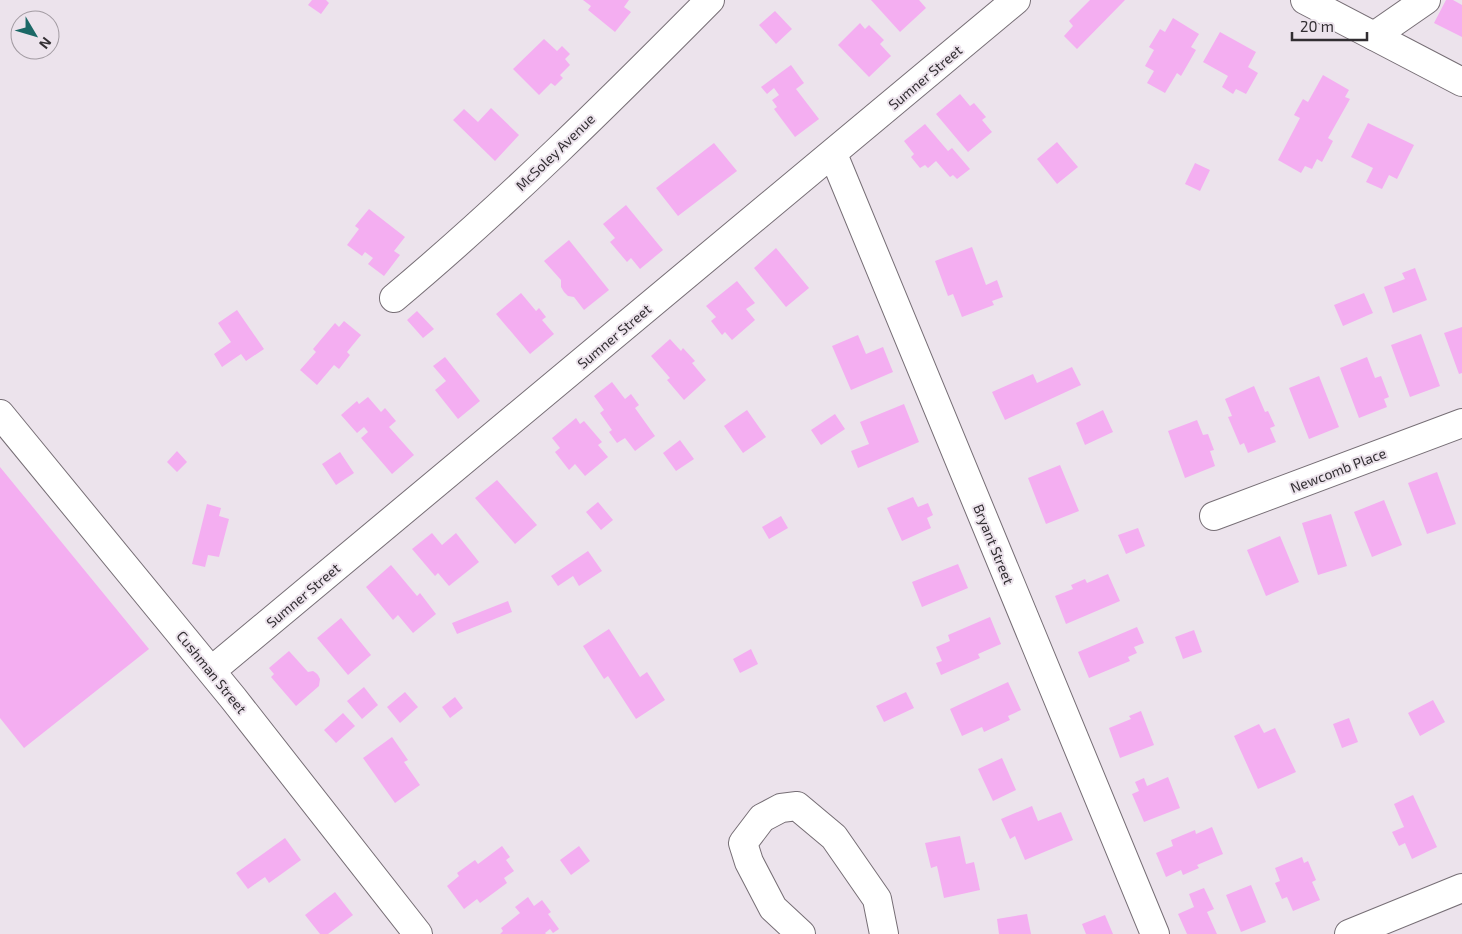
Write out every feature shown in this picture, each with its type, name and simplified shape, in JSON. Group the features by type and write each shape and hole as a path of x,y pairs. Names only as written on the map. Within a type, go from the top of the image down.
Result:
{"street":[{"name":"McSoley Avenue","path":"394,298 497,208 633,78 710,0"},
{"name":"Sumner Street","path":"211,671 1016,0"},
{"path":"1305,0 1462,82"},
{"path":"1374,36 1426,0"},
{"name":"Bryant Street","path":"833,154 1155,934"},
{"name":"Cushman Street","path":"0,414 211,671 418,934"},
{"name":"Newcomb Place","path":"1214,516 1462,423"},
{"path":"801,934 774,908 749,862 743,843 762,818 781,808 797,806 834,837 877,899 884,934"},
{"path":"1349,934 1462,888"}],"building":[{"path":"312,0 326,0 329,3 321,14 308,5"},
{"path":"583,0 629,0 624,7 631,12 615,32 588,10 591,6"},
{"path":"871,0 919,0 926,8 900,32"},
{"path":"1090,0 1125,0 1077,49 1064,36 1073,26 1069,21"},
{"path":"1446,0 1453,0 1462,5 1462,37 1434,23"},
{"path":"775,11 792,29 776,44 759,25"},
{"path":"1173,18 1199,34 1191,47 1196,50 1181,76 1177,73 1165,93 1147,83 1154,71 1145,66 1154,50 1149,47 1160,29 1165,32"},
{"path":"860,23 865,29 869,25 884,40 880,44 891,56 869,77 838,45"},
{"path":"1220,32 1256,52 1248,67 1258,73 1246,94 1236,89 1233,94 1222,87 1228,76 1203,62"},
{"path":"544,39 557,51 562,46 570,54 565,59 570,65 560,75 563,78 555,86 551,83 539,95 513,69"},
{"path":"791,65 804,83 796,89 819,119 795,137 774,109 777,107 772,100 779,95 774,88 767,94 761,87"},
{"path":"1323,75 1349,90 1345,97 1350,99 1328,138 1333,141 1322,162 1317,159 1312,169 1305,166 1301,173 1278,160 1300,118 1294,115 1303,99 1308,102"},
{"path":"960,94 970,106 974,103 986,117 982,120 992,132 968,152 936,114"},
{"path":"491,108 519,135 495,161 453,120 464,109 478,122"},
{"path":"1368,123 1414,145 1397,179 1389,175 1382,189 1366,182 1373,168 1351,157"},
{"path":"925,124 948,151 952,148 970,169 957,179 953,175 950,177 936,161 928,168 925,165 920,168 911,157 914,154 904,141"},
{"path":"1057,142 1078,167 1057,184 1037,159"},
{"path":"714,143 737,171 678,216 656,188"},
{"path":"1195,163 1210,170 1200,191 1185,184"},
{"path":"626,205 663,250 640,269 631,258 627,262 610,242 615,238 603,224"},
{"path":"369,209 405,237 394,251 400,255 384,276 368,264 373,258 365,252 362,256 347,245 359,229 355,226"},
{"path":"569,240 609,290 584,310 574,297 568,296 564,292 561,287 561,280 544,261"},
{"path":"972,247 986,285 997,280 1003,297 992,301 994,305 962,317 953,294 948,296 935,261"},
{"path":"776,248 809,288 786,307 754,268"},
{"path":"1415,268 1427,300 1393,313 1384,287 1405,279 1402,273"},
{"path":"737,281 755,303 746,309 755,320 732,340 725,332 722,335 711,321 716,317 706,306"},
{"path":"521,293 536,311 539,308 546,317 542,320 554,334 530,354 496,314"},
{"path":"1364,293 1373,313 1343,326 1334,305"},
{"path":"237,310 264,349 246,361 241,354 222,367 214,354 231,342 218,323"},
{"path":"417,311 434,329 423,338 407,320"},
{"path":"344,321 361,335 347,352 350,355 339,369 334,365 317,385 300,370 316,352 313,349 335,323 339,327"},
{"path":"1462,327 1462,373 1459,374 1444,333"},
{"path":"1421,334 1440,386 1410,397 1391,345"},
{"path":"858,335 866,354 883,347 893,372 851,390 832,346"},
{"path":"670,339 681,351 683,348 695,361 692,363 706,380 684,400 667,380 670,378 651,356"},
{"path":"445,357 480,401 458,419 435,390 446,381 433,366"},
{"path":"1367,357 1375,378 1381,376 1389,397 1384,399 1387,407 1359,418 1340,368"},
{"path":"1072,367 1081,385 1005,420 992,392 1033,374 1037,383"},
{"path":"1319,376 1339,427 1309,439 1289,388"},
{"path":"612,382 625,399 631,394 639,405 635,408 655,436 635,451 625,438 617,443 609,432 612,430 600,413 604,410 594,396"},
{"path":"1254,386 1265,412 1268,411 1275,426 1270,428 1276,442 1248,453 1244,443 1240,445 1228,417 1232,416 1225,399"},
{"path":"368,397 381,412 385,408 396,421 389,427 414,455 392,474 361,438 368,432 364,427 357,433 341,415 357,401 359,404"},
{"path":"904,404 919,442 858,468 851,451 869,444 860,422"},
{"path":"747,410 766,437 743,453 724,426"},
{"path":"1103,410 1113,432 1085,445 1076,423"},
{"path":"835,414 845,429 821,445 811,430"},
{"path":"576,418 580,424 584,421 602,442 598,445 608,457 585,476 575,464 569,470 555,452 560,448 552,438"},
{"path":"1197,420 1203,435 1208,434 1214,450 1210,451 1215,466 1185,478 1168,431"},
{"path":"680,440 694,459 676,471 663,453"},
{"path":"177,451 187,462 177,472 167,462"},
{"path":"340,452 354,473 336,485 322,464"},
{"path":"1060,465 1079,511 1046,524 1028,478"},
{"path":"0,467 149,649 24,748 0,718"},
{"path":"1437,472 1456,524 1427,534 1408,483"},
{"path":"497,480 537,525 515,544 475,498"},
{"path":"913,497 918,507 928,503 933,515 927,518 931,528 902,541 887,508"},
{"path":"1384,500 1402,545 1372,557 1354,512"},
{"path":"598,502 613,520 601,530 586,512"},
{"path":"207,504 221,508 219,516 229,519 219,557 208,555 205,567 192,564"},
{"path":"1331,514 1347,566 1318,575 1302,523"},
{"path":"781,516 788,528 769,539 762,527"},
{"path":"1138,528 1145,546 1126,554 1118,535"},
{"path":"432,533 442,545 456,533 479,562 449,586 438,573 435,576 412,549"},
{"path":"1280,536 1299,582 1266,596 1247,550"},
{"path":"588,551 602,571 579,586 573,576 558,586 551,576"},
{"path":"958,564 968,588 922,607 912,582"},
{"path":"391,565 417,596 420,593 436,614 413,633 398,615 393,620 366,587"},
{"path":"1108,574 1120,601 1066,624 1055,596 1073,589 1071,585 1085,579 1087,583"},
{"path":"508,601 512,612 457,634 452,623"},
{"path":"990,617 1001,644 978,654 980,658 941,675 936,663 942,661 936,647 950,641 948,635"},
{"path":"341,618 371,655 348,675 317,638"},
{"path":"1137,627 1144,643 1134,647 1137,653 1128,657 1130,661 1089,678 1078,652"},
{"path":"609,629 640,677 647,672 665,700 636,719 608,676 604,679 583,646"},
{"path":"1194,630 1202,652 1183,659 1175,637"},
{"path":"751,649 758,664 740,673 733,659"},
{"path":"289,651 308,672 313,671 320,679 319,686 296,706 271,677 274,674 269,668"},
{"path":"1008,682 1021,710 1008,716 1010,720 984,732 982,727 962,736 950,709"},
{"path":"364,687 378,705 362,719 347,701"},
{"path":"405,692 418,707 400,723 387,707"},
{"path":"906,692 914,708 884,722 876,706"},
{"path":"455,697 463,708 450,718 442,707"},
{"path":"1433,700 1445,722 1420,736 1408,713"},
{"path":"1141,711 1154,745 1120,758 1109,728 1131,719 1129,716"},
{"path":"343,713 355,726 336,743 324,730"},
{"path":"1349,718 1358,742 1342,748 1333,724"},
{"path":"1259,724 1264,733 1275,728 1296,772 1258,789 1234,736"},
{"path":"392,737 408,760 404,762 420,785 395,803 363,758"},
{"path":"1002,758 1016,790 993,801 978,769"},
{"path":"1168,777 1180,808 1144,822 1132,794 1139,791 1135,782 1144,778 1147,786"},
{"path":"1413,795 1437,847 1412,859 1405,843 1399,846 1392,832 1404,827 1394,804"},
{"path":"1032,806 1038,821 1061,812 1073,840 1025,860 1015,836 1010,839 1001,819"},
{"path":"1212,827 1223,854 1197,865 1199,868 1183,875 1181,870 1166,877 1156,853 1173,846 1171,840 1195,830 1196,834"},
{"path":"960,836 966,864 974,862 980,890 944,898 937,866 931,868 925,843"},
{"path":"285,838 301,860 269,883 265,877 248,889 236,873"},
{"path":"502,846 510,857 506,860 514,871 504,878 507,883 480,903 477,899 464,909 447,886 459,876 457,873 475,860 478,864"},
{"path":"579,846 590,861 571,875 560,860"},
{"path":"1302,857 1304,863 1308,861 1316,880 1312,882 1320,900 1293,911 1287,897 1282,899 1275,883 1280,881 1275,868"},
{"path":"1251,885 1266,922 1241,932 1226,895"},
{"path":"1204,888 1214,909 1207,912 1217,934 1187,934 1178,914 1194,907 1189,894"},
{"path":"335,892 353,915 328,934 320,934 305,915"},
{"path":"528,897 534,906 542,900 551,912 548,914 559,929 553,933 550,929 546,934 500,934 503,931 501,928 520,913 515,907"},
{"path":"1027,914 1031,934 999,934 997,919"},
{"path":"1105,915 1113,934 1086,934 1082,924"}]}
